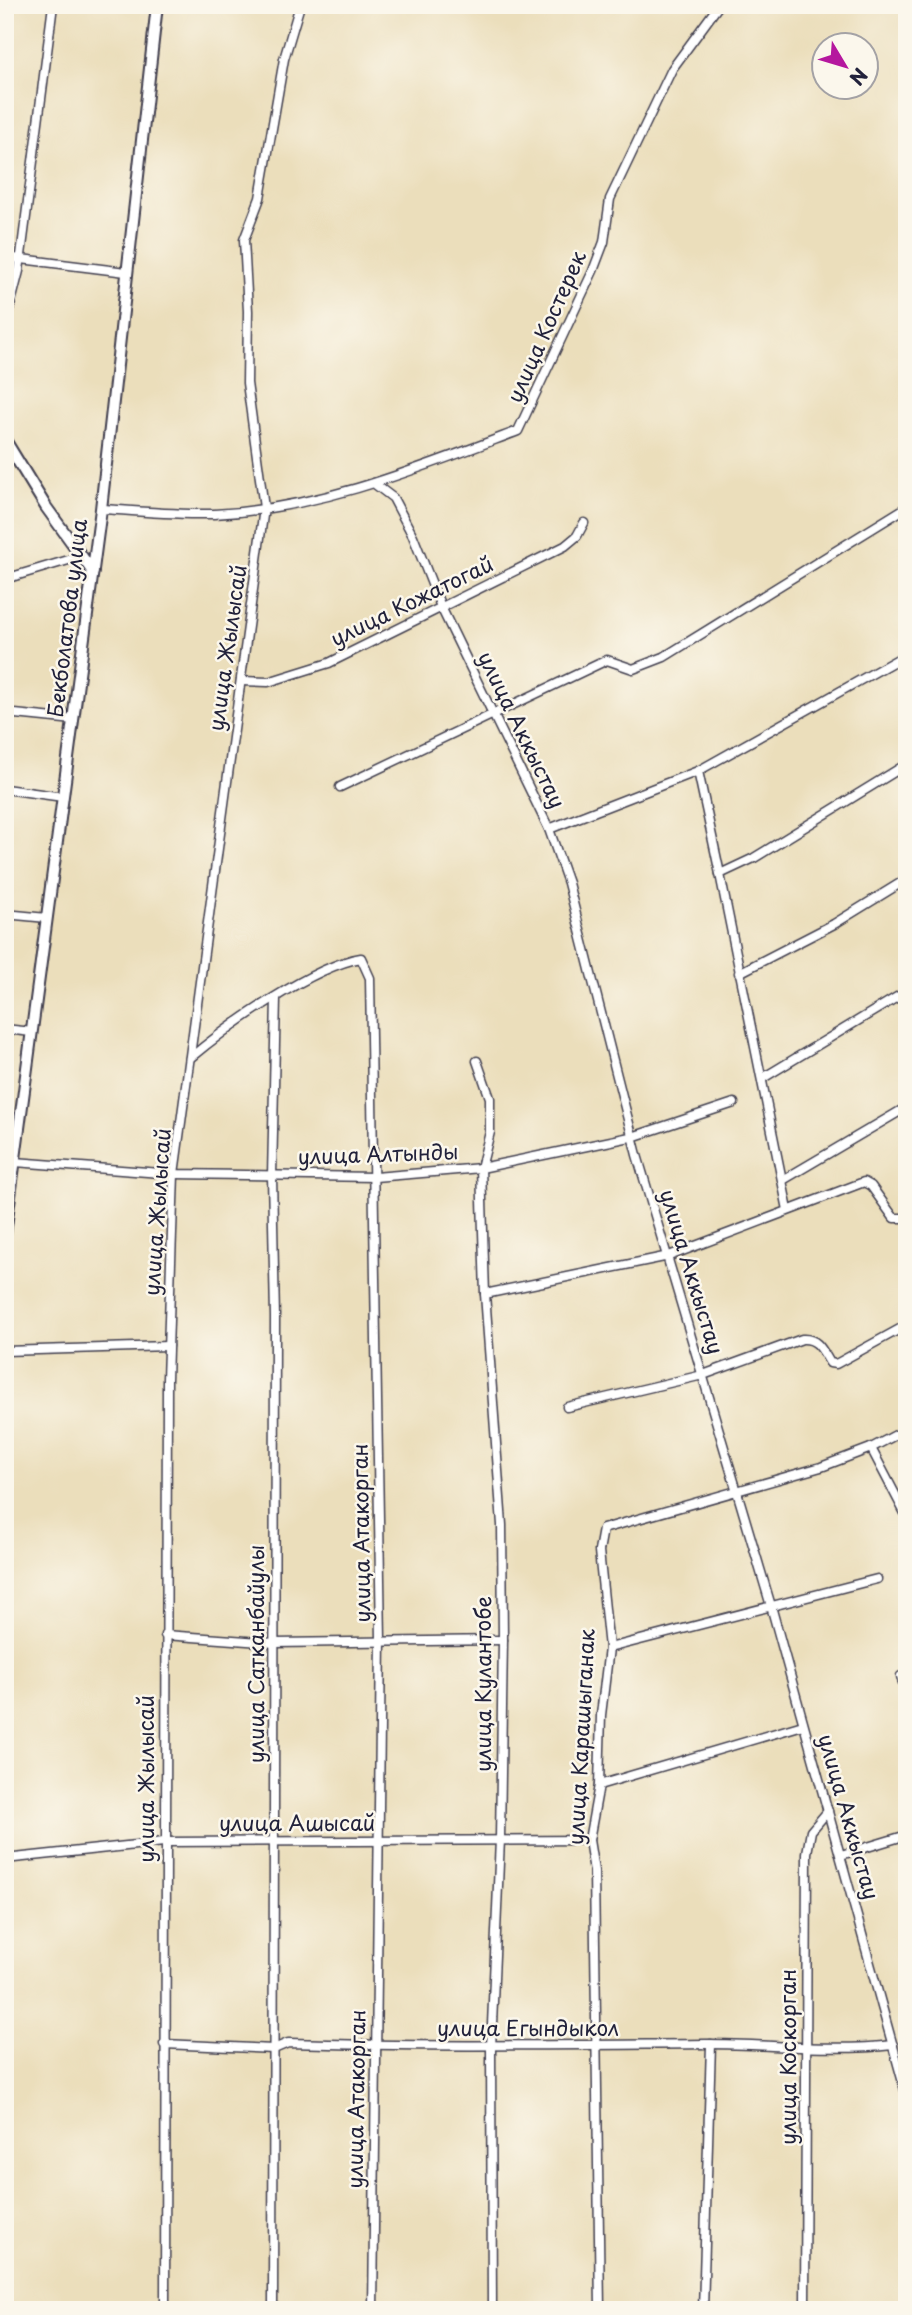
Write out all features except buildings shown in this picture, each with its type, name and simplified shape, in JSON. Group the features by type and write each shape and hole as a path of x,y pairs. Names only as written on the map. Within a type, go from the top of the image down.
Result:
{"street":[{"path":"5,326 21,258 53,5"},
{"name":"Бекболатова улица","path":"5,1234 101,509 157,5"},
{"name":"улица Жылысай","path":"165,2310 165,1635 168,1346 174,1174 264,508 247,383 248,311 244,240 260,198 275,127 284,59 300,5"},
{"name":"улица Костерек","path":"101,509 214,514 264,508 376,485 518,431 593,271 604,242 610,199 672,69 719,5"},
{"path":"5,257 126,272"},
{"path":"5,440 46,507 93,572"},
{"name":"улица Аккыстау","path":"376,485 393,498 413,536 441,607 549,828 568,883 635,1136 637,1155 771,1606 904,2078 907,2097"},
{"path":"340,787 607,660 633,669 664,657 907,507"},
{"name":"улица Кожатогай","path":"241,681 268,682 329,663 565,546 577,536 584,523"},
{"path":"5,579 82,555"},
{"path":"549,828 698,771 907,654"},
{"path":"5,713 74,720"},
{"path":"720,874 754,858 907,764"},
{"path":"698,771 788,1210"},
{"path":"5,789 64,797"},
{"path":"739,972 834,924 907,879"},
{"path":"5,914 47,918"},
{"name":"улица Атакорган","path":"190,1058 276,998 340,961 361,958 370,978 380,1640 373,2310"},
{"path":"763,1078 907,991"},
{"name":"улица Сатканбайулы","path":"273,2310 275,1643 272,1176 276,998"},
{"path":"5,1028 32,1031"},
{"name":"улица Кулантобе","path":"477,1061 490,1098 489,1132 481,1168 485,1294 502,1525 500,1839 491,2048 492,2310"},
{"name":"улица Алтынды","path":"15,1163 174,1174 375,1177 481,1168 635,1136 734,1103"},
{"path":"783,1180 907,1107"},
{"path":"5,1142 18,1142"},
{"path":"485,1294 669,1256 864,1182 871,1186 894,1218 907,1218"},
{"path":"567,1406 703,1375 802,1339 811,1339 818,1344 830,1363 836,1364 907,1325"},
{"path":"5,1351 168,1346"},
{"name":"улица Карашыганак","path":"600,2310 594,1871 589,1840 599,1785 601,1715 609,1648 599,1551 603,1529 735,1489 781,1480 871,1448 907,1429"},
{"path":"871,1448 907,1517"},
{"path":"609,1648 877,1579"},
{"path":"165,1635 275,1643 503,1640"},
{"path":"901,1676 907,1698"},
{"path":"599,1785 803,1725"},
{"name":"улица Коскорган","path":"805,2310 807,1853 811,1831 828,1811"},
{"path":"841,1854 907,1835"},
{"name":"улица Ашысай","path":"5,1859 164,1842 589,1840"},
{"name":"улица Егындыкол","path":"164,2045 274,2049 288,2043 491,2048 711,2044 854,2050 893,2045"},
{"path":"703,2310 711,2044"}]}
